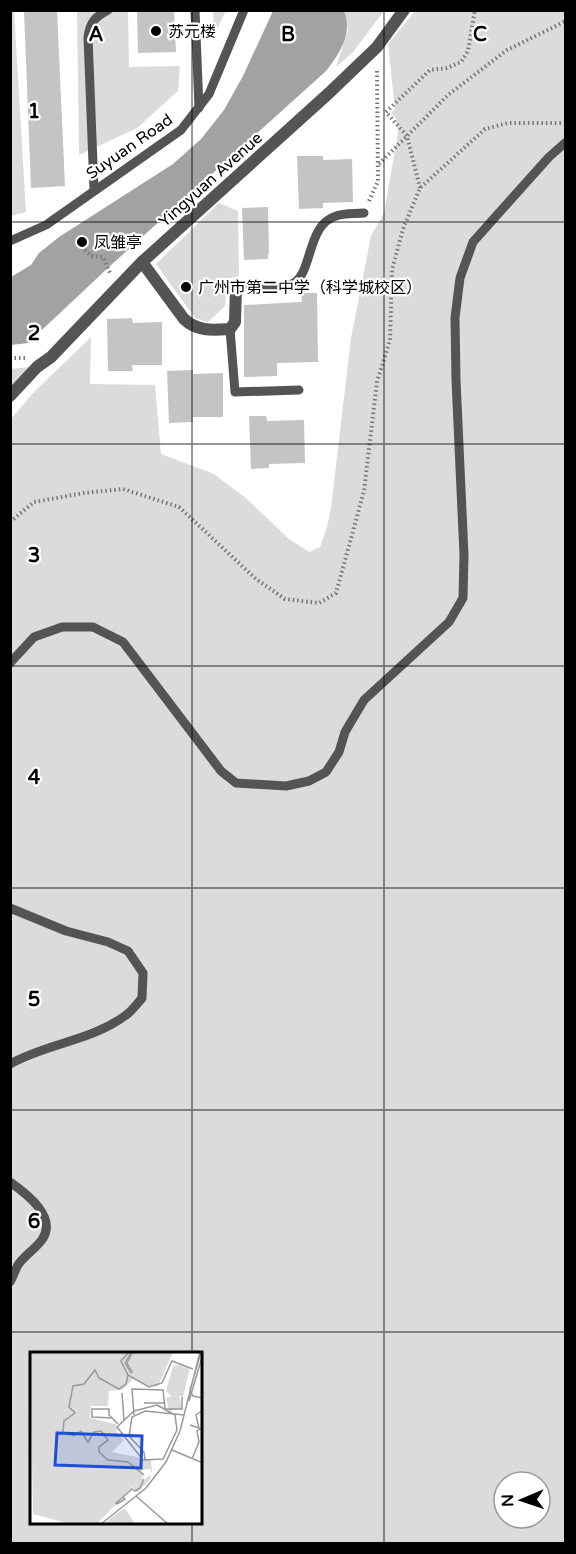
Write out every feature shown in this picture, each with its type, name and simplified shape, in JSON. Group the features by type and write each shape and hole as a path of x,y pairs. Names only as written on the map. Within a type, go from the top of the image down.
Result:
{"street":[{"name":"Yingyuan Avenue","path":"10,396 51,357 142,262 329,93 376,47 404,10"},
{"path":"142,262 184,319 191,325 202,329 230,329 235,322 236,287"}],"lane":[{"path":"94,189 88,37 90,25 95,17 108,10"},
{"path":"195,10 199,108"},
{"name":"Suyuan Road","path":"10,241 46,225 94,189 181,130 209,94 244,10"},
{"path":"10,663 34,637 62,627 93,627 123,642 221,771 236,783 286,786 309,781 326,772 339,752 345,732 364,700 449,622 463,598 464,555 455,318 460,278 473,242 549,157 566,142"},
{"path":"236,287 283,286 294,283 302,274 319,229 325,222 336,216 364,213"},
{"path":"230,329 235,392 299,390"},
{"path":"10,908 66,932 108,942 128,951 142,973 142,998 127,1015 97,1032 28,1054 10,1064"},
{"path":"10,1182 33,1198 42,1214 46,1230 42,1240 18,1265 10,1282"}],"path":[{"path":"420,188 407,136 386,112 430,70 447,68 461,62 468,51 475,10"},
{"path":"379,164 448,95 507,50 566,21"},
{"path":"364,213 378,181 376,47"},
{"path":"10,522 34,502 123,489 179,507 256,579 285,599 319,603 336,593 364,491 377,382 390,340 392,270 403,228 420,188 486,129 508,123 566,123"},
{"path":"85,249 91,256 103,256 110,273"}],"shaded area":[{"path":"10,11 14,11 26,212 11,216"},
{"path":"77,11 128,11 129,67 180,66 178,91 137,128 79,155"},
{"path":"213,11 226,11 214,34"},
{"path":"273,11 344,11 347,28 344,43 326,71 28,343 11,345 11,277 31,265 39,253 59,237 173,164 201,139 224,110 243,76"},
{"path":"344,11 384,11 353,52 336,67 348,30"},
{"path":"415,11 565,11 565,1543 11,1544 11,419 33,393 91,337 90,384 155,385 161,454 214,474 247,499 289,539 309,552 320,547 331,508 351,338 371,236 384,213 398,133 396,118 391,113 395,109 388,44"},
{"path":"219,203 238,211 239,276 227,279 225,306 208,322 195,318 156,264"},
{"path":"29,367 11,388 11,369"}],"building":[{"path":"24,10 57,10 65,186 31,188"},
{"name":"苏元楼","path":"137,10 174,10 176,52 138,53"},
{"path":"297,156 323,156 323,160 352,159 353,202 323,203 323,208 299,209"},
{"path":"268,207 268,259 244,260 242,208"},
{"path":"301,293 317,293 318,362 277,363 277,376 244,377 244,305 302,302"},
{"path":"132,318 133,323 162,322 162,365 132,365 133,371 108,371 107,319"},
{"path":"193,370 193,374 223,373 223,417 193,417 193,422 169,423 167,371"},
{"path":"249,416 266,416 267,421 304,420 305,463 269,464 269,468 251,469"}],"place":[{"name":"苏元楼","path":"156,31"},
{"name":"凤雏亭","path":"82,242"},
{"name":"广州市第二中学（科学城校区）","path":"186,287"}]}
